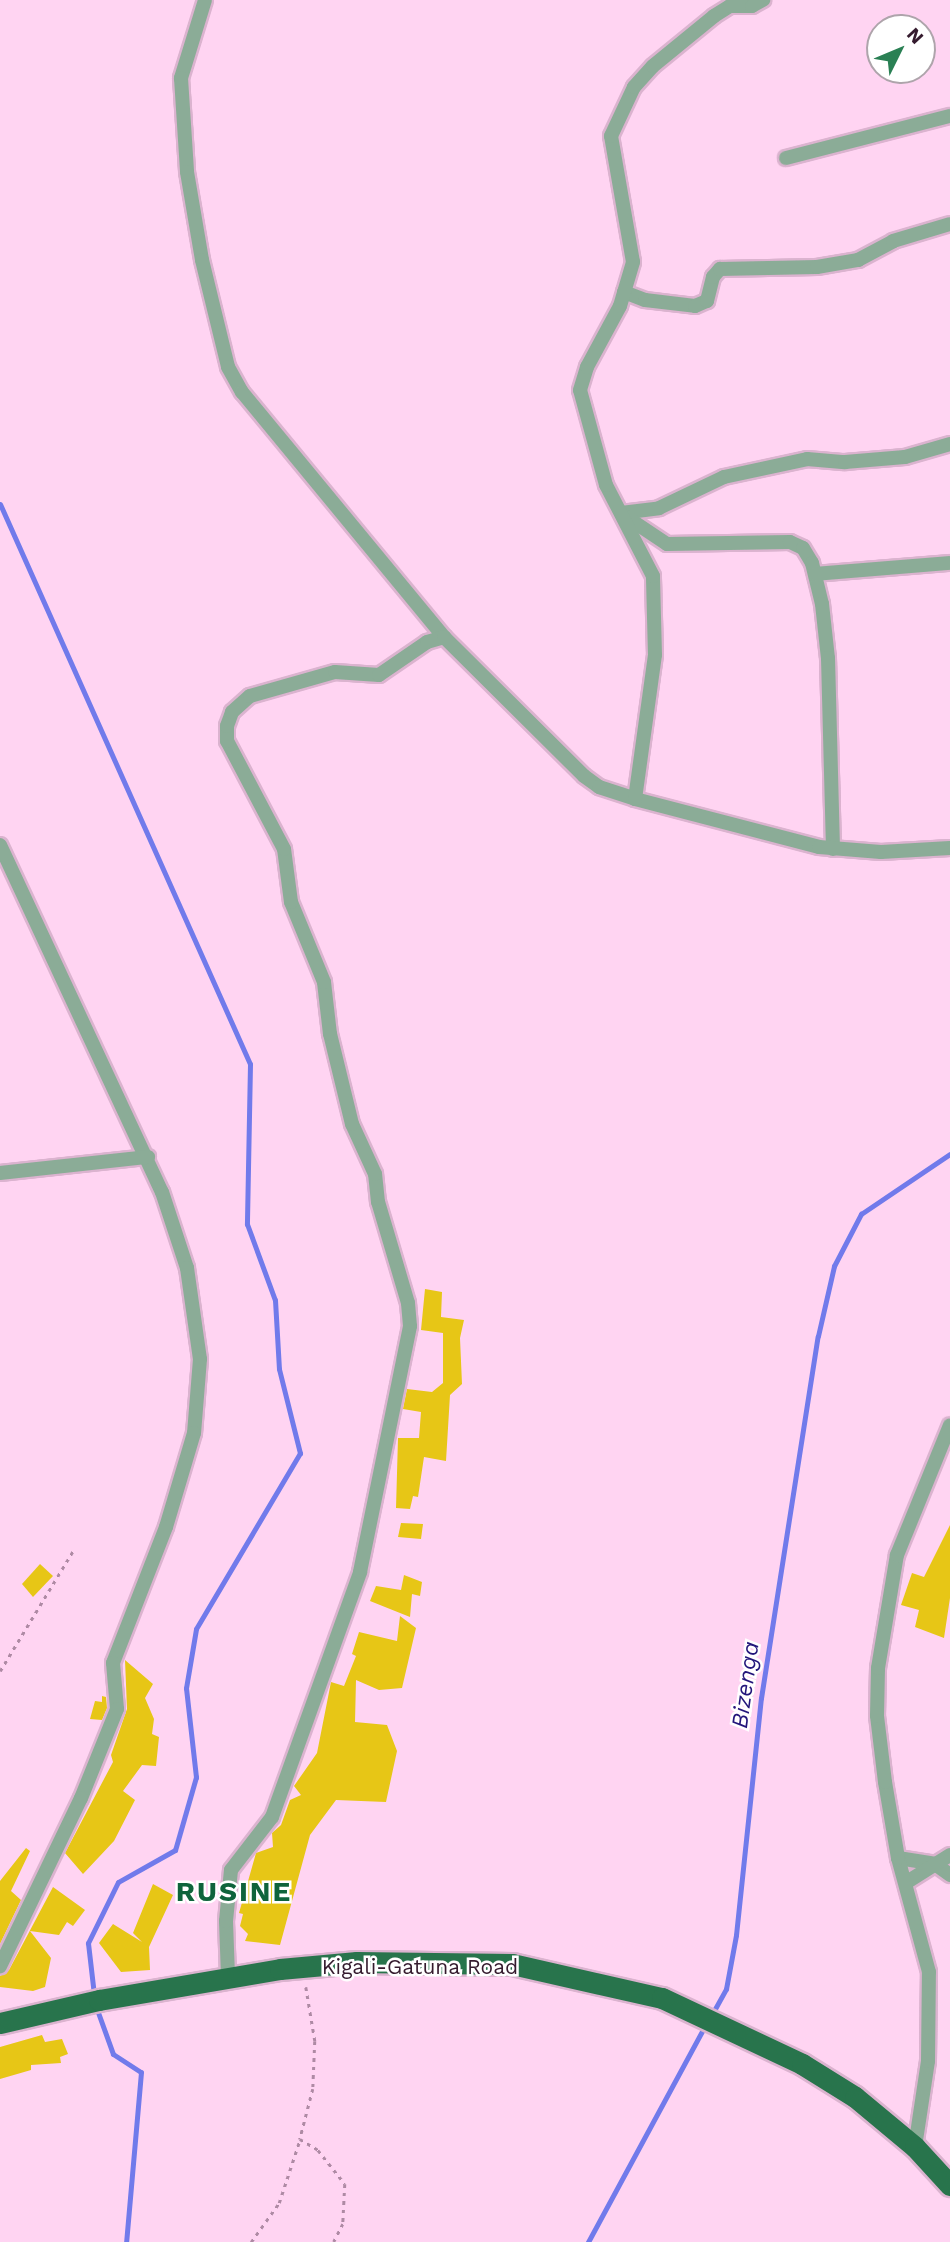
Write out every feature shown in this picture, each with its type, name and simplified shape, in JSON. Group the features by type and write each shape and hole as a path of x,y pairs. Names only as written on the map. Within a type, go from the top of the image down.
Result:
{"highway":[{"name":"Kigali-Gatuna Road","path":"0,2023 99,2000 228,1976 303,1967 357,1962 512,1964 662,1998 802,2064 855,2098 915,2147 950,2185"}],"street":[{"path":"205,0 181,78 187,172 202,260 228,367 242,392 444,637 584,776 599,787 635,799 833,849 881,852 950,848"},
{"path":"635,799 655,654 653,576 606,485 580,390 624,292 633,262 611,136 622,109 653,66 730,6 752,6 763,0"},
{"path":"786,158 950,116"},
{"path":"624,292 695,306 707,301 713,277 720,269 817,267 858,260 893,241 950,225"},
{"path":"621,513 659,508 724,477 807,460 845,462 905,457 950,444"},
{"path":"621,513 667,544 790,542 803,548 815,574 828,658 833,849"},
{"path":"815,574 950,563"},
{"path":"228,1976 226,1921 231,1870 272,1817 360,1572 410,1326 408,1303 377,1202 375,1174 352,1124 330,1034 324,982 291,902 284,849 227,741 226,726 232,712 250,696 335,672 379,675 427,642 444,637"},
{"path":"0,845 148,1157 187,1268 200,1359 194,1433 166,1527 113,1663 117,1709 107,1740 0,1966"},
{"path":"0,1173 148,1157"},
{"path":"915,2147 928,2061 930,2005 924,1942 898,1857 877,1716 883,1621 897,1555 950,1425"},
{"path":"907,1882 950,1855"},
{"path":"898,1857 936,1864 950,1875"}],"path":[{"path":"0,1671 73,1551"},
{"path":"251,2242 279,2203 313,2089 315,2041 303,1967"},
{"path":"300,2139 318,2150 345,2184 344,2224 334,2242"}],"building":[{"path":"425,1289 442,1292 441,1317 464,1320 460,1338 462,1384 450,1395 446,1461 424,1457 418,1497 413,1496 410,1509 396,1508 398,1438 419,1438 421,1412 403,1409 407,1389 432,1392 443,1383 443,1333 421,1330"},
{"path":"401,1523 423,1524 421,1539 398,1537"},
{"path":"950,1525 950,1598 944,1638 915,1627 919,1610 901,1605 912,1573 924,1577"},
{"path":"40,1564 53,1576 33,1597 22,1584"},
{"path":"404,1575 422,1582 420,1596 412,1594 410,1617 370,1601 376,1586 401,1590"},
{"path":"400,1616 416,1628 402,1688 379,1690 356,1680 355,1722 387,1725 397,1751 386,1802 336,1800 310,1835 280,1945 245,1941 248,1934 240,1926 243,1914 239,1913 256,1853 273,1847 272,1833 281,1825 290,1800 301,1795 294,1786 317,1753 331,1682 344,1686 356,1656 352,1654 359,1632 397,1641"},
{"path":"125,1660 153,1684 145,1698 154,1719 152,1734 159,1737 156,1766 142,1765 123,1791 135,1800 114,1841 83,1874 65,1853 113,1762 111,1755 127,1709"},
{"path":"102,1696 106,1697 107,1708 102,1720 90,1719 95,1701 102,1702"},
{"path":"26,1848 30,1851 11,1891 21,1900 0,1944 0,1881"},
{"path":"153,1884 173,1895 149,1947 150,1970 121,1972 99,1943 113,1924 142,1942 133,1933"},
{"path":"53,1887 85,1910 73,1926 67,1922 59,1935 30,1931 51,1958 45,1987 33,1991 0,1987 0,1976 9,1970"},
{"path":"42,2035 45,2042 62,2039 68,2054 60,2057 61,2063 31,2065 31,2070 0,2079 0,2047"}],"waterway":[{"path":"0,504 250,1064 247,1224 275,1300 279,1369 300,1453 196,1629 186,1688 196,1777 175,1850 118,1882 88,1943 94,1995"},
{"name":"Bizenga","path":"711,2016 726,1989 736,1935 761,1698 818,1336 834,1266 861,1214 950,1154"},
{"path":"95,2004 113,2054 141,2072 126,2242"},
{"name":"Bizenga","path":"588,2242 706,2024"}],"district":[{"name":"RUSINE","path":"234,1892"}]}
